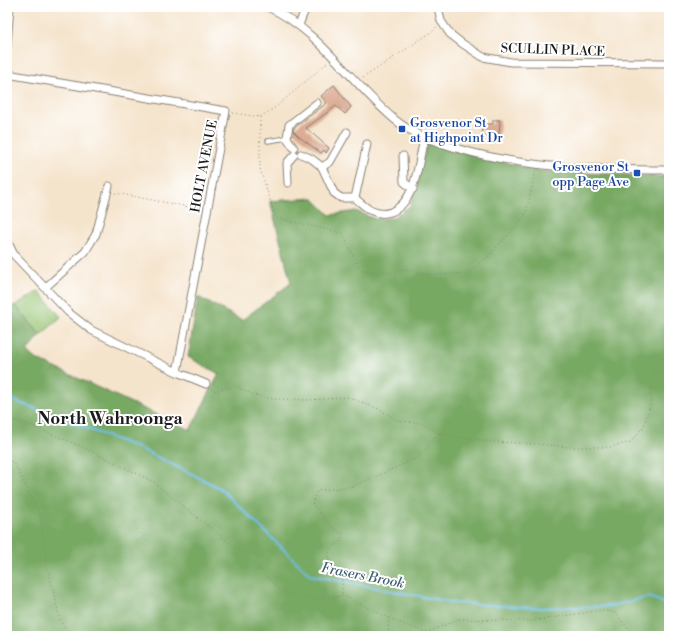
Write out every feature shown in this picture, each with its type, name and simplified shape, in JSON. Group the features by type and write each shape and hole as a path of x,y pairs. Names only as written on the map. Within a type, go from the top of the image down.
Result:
{"street":[{"path":"7,45 10,7"},
{"path":"268,7 299,25 394,120 424,138 493,159 583,170 669,170"},
{"path":"299,25 306,7"},
{"name":"SCULLIN PLACE","path":"438,7 441,21 450,34 483,56 511,62 669,63"},
{"name":"HOLT AVENUE","path":"7,74 226,111 206,211 177,372"},
{"path":"317,103 289,125 287,138 296,152 312,159 322,167 334,193 341,198 356,198 365,208 376,213 385,214 401,208 413,189 424,138"},
{"path":"322,167 330,162 347,132"},
{"path":"356,198 367,144"},
{"path":"288,183 287,163 296,152"},
{"path":"403,156 404,182 413,189"},
{"path":"46,287 85,252 96,234 109,186"},
{"path":"7,240 14,255 46,287 68,312 92,330 177,372 206,384"}],"lane":[{"path":"268,141 287,138"}],"path":[{"path":"356,82 433,31"},
{"path":"226,111 260,117 276,107 333,58"},
{"path":"260,117 260,169 276,218 343,233 360,270 394,273 405,269 434,275 467,273 486,259 525,216 532,194 537,164"},
{"path":"115,193 206,211"},
{"path":"206,384 213,390 235,386 254,395 274,399 308,400 348,397 379,409 399,421 422,423 439,433 495,442 539,444 568,448 610,447 631,442 644,426 651,402 651,385 655,373 669,368"},
{"path":"7,420 28,425 83,447 152,481 258,566 272,582 287,593 319,600 331,599 342,595 389,618 426,633 459,618 531,621 603,610 616,613 634,636"},
{"path":"342,595 342,581 330,564 328,555 330,548 340,542 343,534 333,528 312,504 317,491 354,486 417,458 439,433"},
{"path":"7,460 12,462 17,468 40,516 47,564 60,620 66,630"},
{"path":"388,636 389,618"}],"green space":[{"path":"427,143 541,171 669,177 669,636 7,636 7,307 16,306 41,335 27,351 34,358 190,430 219,374 188,357 198,297 242,320 291,283 270,201 313,198 330,215 356,211 375,219 392,218 410,206"},
{"path":"39,291 61,317 27,347 7,310"}],"building":[{"path":"334,85 351,107 345,114 336,106 306,128 329,148 326,153 324,150 321,153 293,131 294,128 327,103 321,96"},
{"path":"493,120 500,120 499,135 482,135 483,124 493,124"}],"waterway":[{"name":"Frasers Brook","path":"7,398 141,449 220,488 310,575 455,603 541,608 610,606 649,597 669,605"}],"place":[{"name":"Grosvenor St at Highpoint Dr","path":"402,129"},
{"name":"Grosvenor St opp Page Ave","path":"637,173"}],"district":[{"name":"North Wahroonga","path":"110,418"}]}
